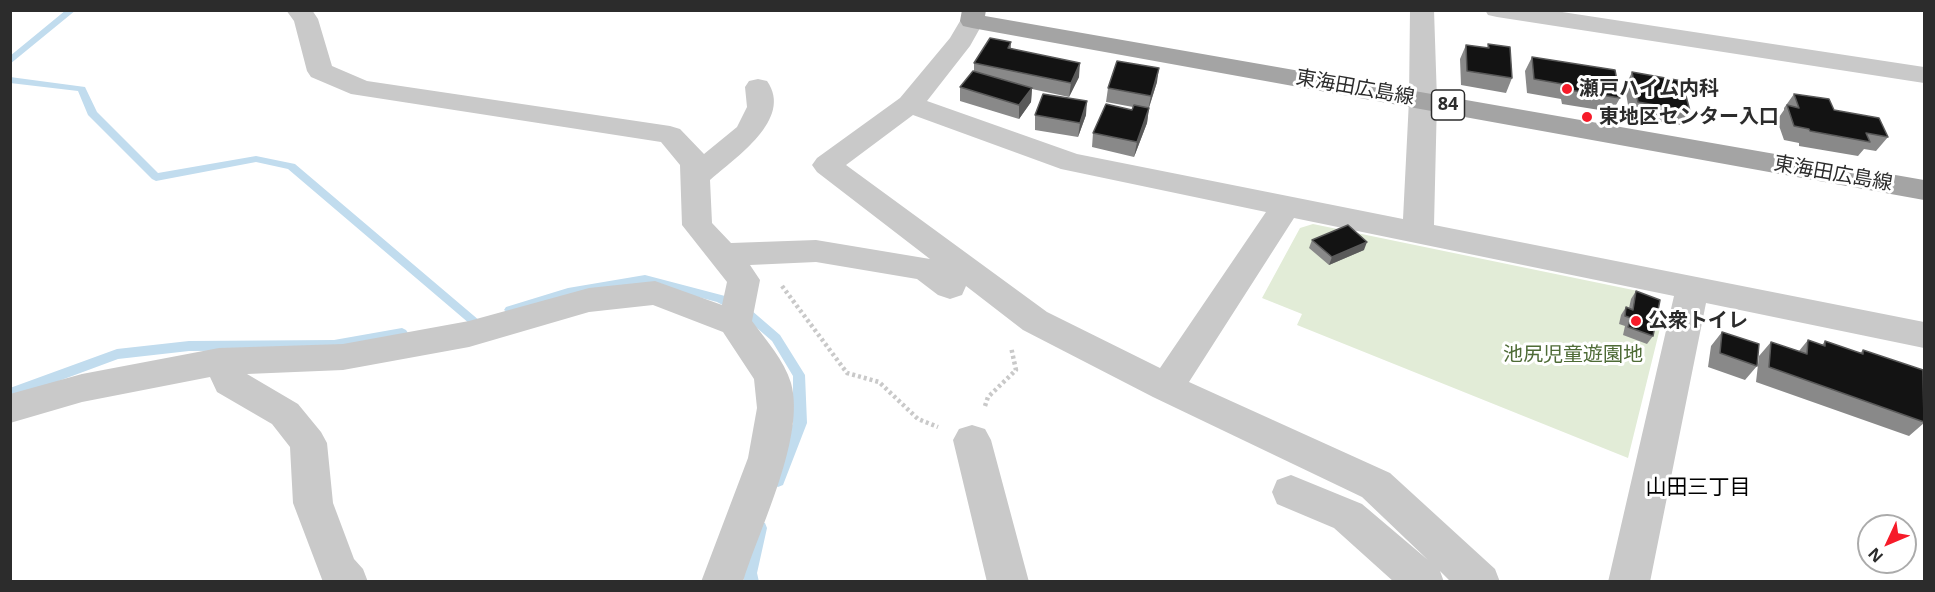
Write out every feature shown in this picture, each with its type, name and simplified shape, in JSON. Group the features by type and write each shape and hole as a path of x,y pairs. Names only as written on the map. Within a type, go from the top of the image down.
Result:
{"main road":[{"name":"東海田広島線","path":"973,16 1924,190"}],"street":[{"path":"298,10 306,19 320,71 361,88 670,135 695,163 697,225 744,280 735,321"},
{"path":"1418,232 1423,100 1422,10"},
{"path":"1497,10 1924,75"},
{"path":"973,16 961,41 910,104 827,165 1035,321 1166,387 1376,485 1480,582"},
{"path":"695,177 748,132 761,107 758,87"},
{"path":"910,104 1071,162 1924,334"},
{"path":"1166,387 1286,206"},
{"path":"723,255 816,251 926,269 950,288"},
{"path":"1629,582 1693,287"},
{"path":"10,410 82,388 219,362 343,357 469,334 589,300 655,293 735,321 774,384 775,415 770,446 722,582"},
{"path":"219,362 230,382 285,414 308,443 313,503 338,570 348,582"},
{"path":"972,440 1008,582"},
{"path":"1291,492 1348,516 1424,582"}],"path":[{"path":"744,280 778,281 847,373 879,382 918,419 972,440 988,397 1016,370 1010,350 1014,343"}],"green space":[{"name":"池尻児童遊園地","path":"1313,224 1638,291 1664,312 1628,458 1297,325 1302,314 1262,298 1300,228"}],"building":[{"path":"990,38 1011,42 1008,48 1080,63 1071,83 974,63"},
{"path":"1488,44 1510,47 1512,78 1467,71 1466,45 1489,48"},
{"path":"1532,57 1615,70 1620,98 1569,90 1568,85 1534,79"},
{"path":"1117,61 1159,68 1151,96 1108,88"},
{"path":"973,71 1032,88 1019,105 960,87"},
{"path":"1632,72 1682,81 1690,111 1638,102"},
{"path":"1043,94 1087,101 1080,123 1035,115"},
{"path":"1794,94 1829,99 1834,110 1879,118 1888,137 1866,133 1870,142 1794,126 1787,105 1799,108"},
{"path":"1106,104 1132,110 1134,105 1149,108 1137,142 1093,133"},
{"path":"1348,225 1367,242 1332,257 1312,240"},
{"name":"公衆トイレ","path":"1636,291 1660,300 1653,336 1628,327 1631,318 1625,316 1626,307 1633,310"},
{"path":"1722,332 1759,344 1757,366 1720,353"},
{"path":"1808,340 1825,346 1825,341 1863,354 1863,350 1923,370 1924,422 1769,367 1771,342 1807,354"}],"waterway":[{"path":"10,61 72,10"},
{"path":"10,80 82,89 92,113 156,177 256,159 291,166 474,321"},
{"path":"510,310 568,292 645,279 721,299 747,313 776,338 799,375 800,423 778,481"},
{"path":"10,394 117,354 189,346 334,345 402,333"},
{"path":"752,582 750,573 760,528"}],"place":[{"name":"瀬戸ハイム内科","path":"1567,89"},
{"name":"東地区センター入口","path":"1587,117"},
{"name":"公衆トイレ","path":"1636,321"}],"district":[{"name":"山田三丁目","path":"1698,488"}]}
